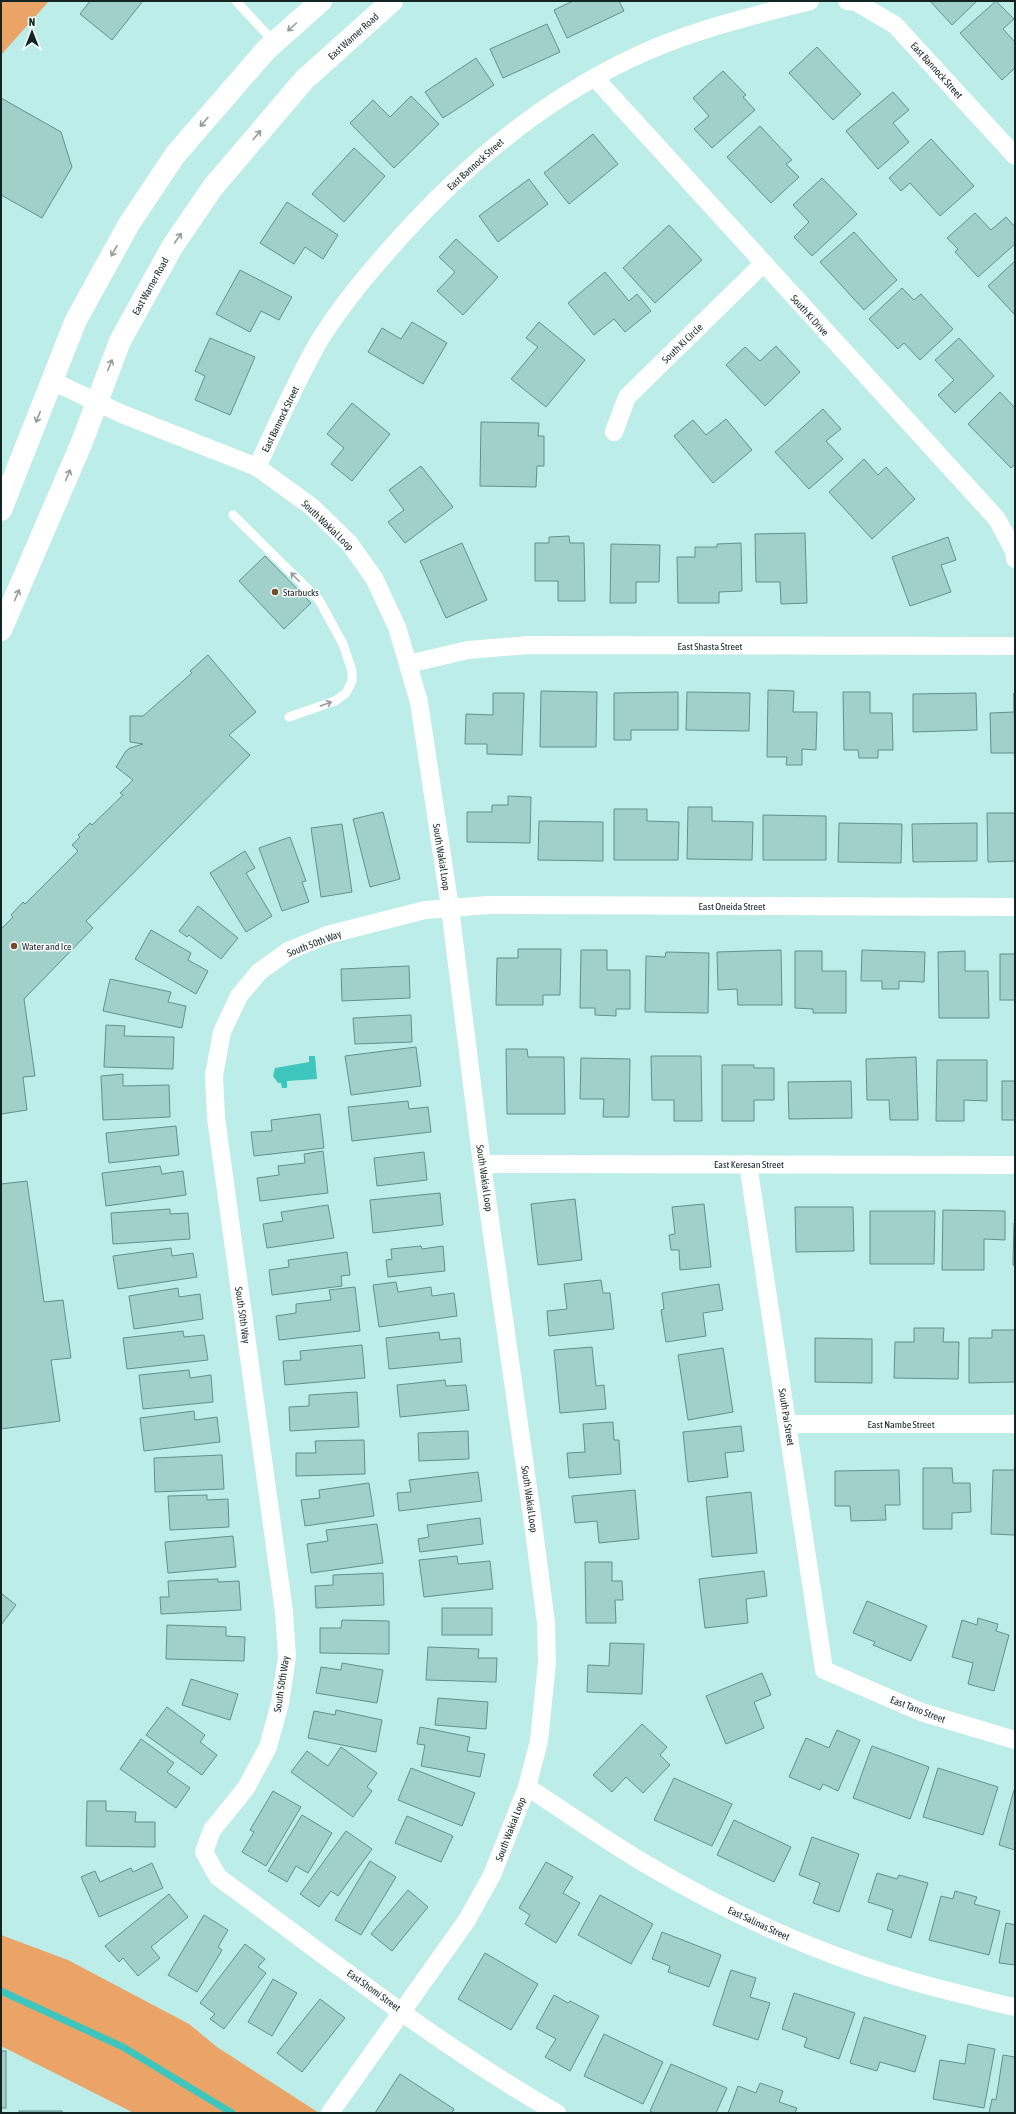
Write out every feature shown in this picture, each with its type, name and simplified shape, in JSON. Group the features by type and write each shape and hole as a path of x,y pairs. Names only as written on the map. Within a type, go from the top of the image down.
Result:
{"main road":[{"name":"East Warner Road","path":"1,630 79,449 120,341 172,247 213,187 304,80 392,1"},
{"path":"1,510 76,320 129,224 175,155 266,50 275,43 313,4"}],"street":[{"name":"East Bannock Street","path":"257,467 320,341 357,286 403,233 458,178 487,152 516,128 595,78 630,59 676,39 740,19 810,1"},
{"name":"East Bannock Street","path":"847,1 856,2 895,25 1015,156"},
{"name":"South Ki Drive","path":"595,78 997,519 1014,551 1015,559"},
{"name":"South Ki Circle","path":"614,432 627,396 763,264"},
{"name":"South Wakial Loop","path":"52,381 122,414 257,467 312,507 349,544 374,578 397,627 419,702 450,908 482,1164 533,1523 546,1623 547,1662 539,1741 527,1787 492,1875 467,1920 330,2113"},
{"name":"East Shasta Street","path":"408,664 468,650 529,645 1015,646"},
{"name":"East Oneida Street","path":"450,908 488,905 1015,907"},
{"name":"South 50th Way","path":"204,1852 212,1830 246,1788 268,1747 280,1702 287,1657 284,1612 216,1118 214,1075 222,1032 239,996 259,972 288,951 335,933 425,910 450,908"},
{"name":"East Keresan Street","path":"482,1164 1015,1165"},
{"name":"South Pai Street","path":"748,1164 824,1670"},
{"name":"East Nambe Street","path":"788,1424 1015,1424"},
{"name":"East Tano Street","path":"824,1670 921,1712 1015,1740"},
{"name":"East Salinas Street","path":"527,1787 644,1863 726,1908 803,1943 860,1966 932,1988 1015,2007"},
{"name":"East Shomi Street","path":"204,1852 218,1877 402,2011 508,2085 557,2113"}],"lane":[{"path":"236,1 275,43"},
{"path":"233,515 319,600 343,644 352,671 352,681 346,693 335,701 289,717"}],"shaded area":[{"path":"1,1 49,1 1,55"},
{"path":"1,1935 68,1960 189,2024 217,2047 319,2113 134,2113 1,2046"}],"water":[{"path":"309,1056 315,1056 317,1079 287,1081 287,1088 282,1088 281,1083 278,1083 273,1076 275,1068 309,1062"}],"building":[{"path":"90,1 143,1 112,40 80,14"},
{"path":"573,1 619,1 624,11 567,38 554,10"},
{"path":"930,1 977,1 952,25"},
{"path":"996,1 1014,19 1003,29 1015,42 1015,68 1002,80 960,33"},
{"path":"547,24 560,52 503,78 490,49"},
{"path":"817,47 861,94 833,120 789,73"},
{"path":"476,58 494,85 443,118 425,92"},
{"path":"723,71 746,95 743,97 755,110 712,148 694,129 709,116 693,98"},
{"path":"893,92 909,110 893,123 909,142 878,169 846,131"},
{"path":"411,96 439,124 394,168 350,123 373,100 390,117"},
{"path":"1,98 61,132 72,167 42,218 1,195"},
{"path":"760,126 792,160 786,164 799,177 771,203 727,157"},
{"path":"593,134 618,164 569,204 544,173"},
{"path":"931,139 974,186 940,216 910,183 901,191 889,178"},
{"path":"354,148 385,176 344,222 312,194"},
{"path":"822,178 857,214 812,256 794,237 809,222 793,205"},
{"path":"529,179 548,204 498,242 479,216"},
{"path":"287,202 338,235 323,259 305,247 294,264 260,243"},
{"path":"975,213 991,230 1006,217 1015,227 1015,244 978,277 955,252 958,249 947,238"},
{"path":"669,225 702,260 655,303 623,268"},
{"path":"854,232 897,280 864,310 820,262"},
{"path":"456,239 498,277 463,315 437,291 455,272 439,257"},
{"path":"1015,261 1015,315 988,286"},
{"path":"240,270 292,297 279,320 261,311 250,332 216,314"},
{"path":"605,272 629,301 637,294 651,311 625,332 614,319 594,335 568,303"},
{"path":"902,288 914,300 921,294 953,329 920,360 904,343 898,349 869,319"},
{"path":"412,322 447,343 423,384 368,352 382,328 401,339"},
{"path":"539,322 585,360 546,407 511,379 538,347 526,338"},
{"path":"210,338 255,357 230,415 195,400 205,376 195,371"},
{"path":"959,338 994,376 955,413 938,395 954,380 935,360"},
{"path":"776,346 800,372 765,406 726,365 745,347 760,361"},
{"path":"1000,392 1015,408 1015,464 1011,468 968,424"},
{"path":"352,403 390,434 352,481 331,464 344,448 327,434"},
{"path":"823,409 841,429 826,441 843,459 809,489 775,452"},
{"path":"726,419 752,450 713,483 674,436 693,420 706,435"},
{"path":"481,422 539,423 538,436 544,436 544,466 537,466 536,487 480,486"},
{"path":"864,459 878,475 886,467 915,499 872,539 829,492"},
{"path":"421,466 453,507 405,543 388,522 404,510 389,490"},
{"path":"805,533 807,603 781,604 780,582 756,582 755,534"},
{"path":"569,536 570,543 584,543 585,601 558,601 558,581 535,581 535,543 549,543 549,537"},
{"path":"948,537 956,560 941,565 951,592 910,606 892,557"},
{"path":"462,543 487,600 446,618 420,561"},
{"path":"741,543 742,591 719,592 719,603 678,603 677,557 695,557 695,547 717,547 717,544"},
{"path":"611,544 660,545 659,582 636,582 636,603 610,603"},
{"name":"Starbucks","path":"265,556 311,603 284,629 239,581"},
{"path":"208,655 256,712 229,735 250,755 86,921 93,928 24,999 35,1076 23,1077 27,1110 1,1114 1,929 13,917 11,915 23,902 25,904 78,851 72,845 80,837 78,835 90,823 92,825 123,795 120,793 133,780 116,767 126,751 130,748 143,744 130,742 130,716 143,716 192,673 190,671"},
{"path":"768,690 794,691 793,712 817,712 816,750 802,749 802,765 786,765 787,757 767,757"},
{"path":"541,691 597,692 596,747 540,747"},
{"path":"678,692 678,730 631,730 631,740 614,740 614,693"},
{"path":"687,692 750,693 749,731 686,730"},
{"path":"843,692 870,692 870,713 892,713 893,750 878,750 878,758 859,758 858,750 844,750"},
{"path":"493,693 524,693 522,755 487,754 487,744 465,744 466,714 493,715"},
{"path":"976,693 977,730 913,732 913,694"},
{"path":"1014,693 1015,753 991,753 990,713 1014,712"},
{"path":"508,796 531,797 530,843 467,842 467,812 492,812 492,805 508,805"},
{"path":"688,807 712,807 712,821 753,822 752,860 687,859"},
{"path":"614,809 647,809 647,821 679,822 678,860 614,860"},
{"path":"383,812 400,879 370,887 353,819"},
{"path":"987,813 1015,813 1015,861 988,862"},
{"path":"763,815 826,816 826,860 763,860"},
{"path":"539,821 603,822 603,861 538,860"},
{"path":"839,823 902,824 901,863 838,862"},
{"path":"977,823 977,861 913,862 912,824"},
{"path":"342,824 352,892 321,897 311,828"},
{"path":"290,837 306,881 302,882 309,902 282,911 259,848"},
{"path":"245,851 255,868 246,873 272,916 246,932 210,873"},
{"path":"198,906 238,938 221,959 189,935 187,937 179,931"},
{"path":"151,930 191,953 188,960 208,971 196,994 135,959"},
{"path":"518,949 561,949 560,995 543,995 543,1005 496,1005 497,958 518,958"},
{"path":"581,950 607,950 607,970 630,970 630,1009 616,1009 616,1016 595,1015 595,1008 580,1008"},
{"path":"781,950 782,1005 738,1005 737,989 718,990 717,952"},
{"path":"862,950 925,952 924,982 899,981 899,989 882,989 882,981 861,981"},
{"path":"795,951 822,951 822,971 846,971 846,1013 813,1013 813,1009 795,1008"},
{"path":"965,951 965,971 988,971 989,1018 939,1018 938,952"},
{"path":"666,952 709,953 708,1013 645,1012 646,956 665,957"},
{"path":"1000,954 1015,954 1015,1000 1000,1000"},
{"path":"409,966 410,998 342,1001 341,969"},
{"path":"110,979 171,992 168,1002 186,1006 182,1028 103,1011"},
{"path":"411,1015 412,1042 355,1044 353,1018"},
{"path":"106,1025 125,1026 124,1036 174,1037 173,1069 104,1067"},
{"path":"416,1047 421,1086 351,1095 345,1056"},
{"path":"506,1049 527,1049 528,1057 564,1057 565,1114 507,1114"},
{"path":"651,1056 701,1056 702,1121 674,1121 674,1100 652,1100"},
{"path":"916,1057 918,1120 890,1120 889,1100 867,1100 866,1059"},
{"path":"581,1058 630,1059 629,1117 603,1117 604,1099 580,1099"},
{"path":"937,1060 987,1060 987,1101 964,1100 964,1121 936,1121"},
{"path":"722,1065 754,1065 754,1068 774,1068 774,1100 754,1100 754,1121 722,1121"},
{"path":"123,1074 123,1086 169,1085 170,1117 103,1120 101,1076"},
{"path":"851,1081 852,1118 789,1119 788,1082"},
{"path":"1002,1081 1015,1081 1015,1120 1002,1120"},
{"path":"408,1101 409,1109 428,1107 431,1132 352,1141 348,1107"},
{"path":"320,1114 324,1148 254,1156 251,1132 272,1131 271,1120"},
{"path":"176,1126 179,1155 109,1163 106,1133"},
{"path":"323,1151 328,1193 260,1201 257,1178 279,1175 278,1166 305,1163 304,1154"},
{"path":"424,1152 427,1180 377,1186 374,1158"},
{"path":"160,1166 162,1174 183,1171 186,1195 106,1206 102,1173"},
{"path":"27,1181 44,1302 63,1300 71,1358 51,1360 60,1421 1,1429 1,1184"},
{"path":"440,1193 443,1225 373,1233 370,1200"},
{"path":"575,1199 582,1260 538,1265 531,1204"},
{"path":"704,1204 711,1267 680,1270 679,1250 671,1250 669,1235 675,1234 672,1207"},
{"path":"328,1205 334,1238 267,1248 263,1224 283,1221 281,1212"},
{"path":"795,1207 853,1207 854,1251 796,1252"},
{"path":"170,1209 170,1214 188,1213 190,1239 113,1244 111,1213"},
{"path":"943,1210 1005,1211 1005,1240 984,1239 984,1270 942,1270"},
{"path":"870,1211 935,1211 934,1264 870,1264"},
{"path":"1015,1223 1015,1266 1013,1265"},
{"path":"421,1246 422,1249 443,1246 445,1271 388,1277 386,1260 392,1259 391,1249"},
{"path":"171,1248 172,1256 193,1253 197,1277 118,1289 113,1256"},
{"path":"347,1252 350,1275 341,1276 342,1286 272,1295 269,1270 289,1267 288,1260"},
{"path":"601,1280 603,1293 610,1293 614,1329 549,1336 547,1311 567,1309 564,1284"},
{"path":"396,1282 398,1292 431,1287 432,1296 454,1293 457,1316 379,1327 373,1285"},
{"path":"719,1284 723,1310 703,1313 706,1336 666,1342 661,1310 664,1309 662,1293"},
{"path":"355,1287 360,1331 279,1340 276,1316 296,1313 296,1304 331,1300 329,1290"},
{"path":"178,1288 179,1297 200,1294 203,1319 134,1329 129,1296"},
{"path":"914,1328 944,1328 943,1342 959,1342 958,1379 894,1378 895,1342 914,1342"},
{"path":"992,1330 1015,1330 1015,1382 969,1383 969,1338 992,1338"},
{"path":"183,1331 184,1337 204,1335 208,1360 127,1369 123,1338"},
{"path":"439,1332 440,1340 460,1338 462,1362 389,1369 386,1338"},
{"path":"815,1338 872,1339 872,1383 815,1382"},
{"path":"362,1345 365,1378 285,1385 283,1361 301,1360 300,1351"},
{"path":"592,1347 596,1386 604,1385 606,1409 560,1413 554,1350"},
{"path":"723,1348 733,1412 688,1420 678,1355"},
{"path":"189,1370 190,1378 211,1375 213,1402 143,1409 139,1375"},
{"path":"445,1380 446,1386 466,1385 469,1410 400,1417 397,1385"},
{"path":"357,1392 359,1427 290,1431 289,1407 309,1406 309,1395"},
{"path":"194,1411 195,1420 217,1417 220,1442 144,1451 140,1418"},
{"path":"613,1422 614,1440 619,1440 621,1474 569,1478 567,1453 585,1452 583,1424"},
{"path":"741,1426 744,1451 725,1453 728,1477 688,1482 683,1432"},
{"path":"468,1431 469,1459 419,1461 418,1433"},
{"path":"364,1440 365,1474 296,1476 296,1453 316,1453 315,1441"},
{"path":"222,1455 224,1489 155,1492 154,1458"},
{"path":"923,1468 952,1468 953,1483 970,1483 971,1512 952,1513 952,1529 923,1529"},
{"path":"899,1470 900,1505 885,1505 886,1520 851,1521 850,1506 835,1506 835,1471"},
{"path":"993,1470 1015,1470 1015,1535 991,1534"},
{"path":"478,1472 482,1501 399,1511 397,1493 411,1492 409,1480"},
{"path":"369,1483 374,1516 305,1526 301,1500 320,1498 319,1490"},
{"path":"635,1490 639,1539 599,1543 597,1521 575,1523 572,1496"},
{"path":"751,1492 757,1553 712,1557 706,1497"},
{"path":"207,1495 207,1500 228,1499 229,1527 170,1530 168,1496"},
{"path":"480,1518 483,1544 420,1552 418,1539 429,1537 427,1525"},
{"path":"377,1524 383,1563 311,1573 307,1544 328,1541 326,1530"},
{"path":"233,1536 236,1567 168,1573 165,1542"},
{"path":"457,1556 458,1564 490,1561 493,1589 424,1597 419,1560"},
{"path":"585,1562 612,1562 612,1581 622,1581 623,1600 615,1600 616,1623 586,1623"},
{"path":"764,1571 767,1596 746,1599 748,1623 705,1628 699,1579"},
{"path":"383,1573 384,1605 316,1608 315,1586 333,1585 333,1575"},
{"path":"218,1579 218,1582 239,1581 241,1610 161,1614 160,1597 169,1597 168,1581"},
{"path":"1,1593 16,1605 1,1625"},
{"path":"867,1601 927,1626 911,1661 873,1645 875,1642 853,1633"},
{"path":"442,1608 492,1608 492,1635 442,1635"},
{"path":"978,1618 998,1624 996,1631 1009,1635 994,1691 968,1684 973,1663 952,1657 962,1620 977,1625"},
{"path":"342,1620 389,1621 389,1654 320,1653 320,1628 341,1628"},
{"path":"167,1625 226,1627 226,1636 245,1637 244,1661 166,1659"},
{"path":"610,1643 644,1644 642,1694 587,1692 588,1665 609,1666"},
{"path":"428,1647 479,1649 478,1658 497,1658 496,1682 426,1680"},
{"path":"342,1663 383,1670 377,1703 316,1693 321,1667 341,1670"},
{"path":"762,1673 771,1695 754,1702 764,1728 726,1744 706,1696"},
{"path":"191,1679 238,1694 230,1720 182,1705"},
{"path":"438,1698 488,1702 486,1729 435,1725"},
{"path":"167,1707 205,1735 200,1742 217,1755 202,1775 146,1735"},
{"path":"336,1710 382,1720 376,1752 308,1738 314,1711 335,1715"},
{"path":"642,1724 667,1747 660,1755 670,1765 643,1793 626,1777 612,1792 593,1775"},
{"path":"420,1727 470,1737 467,1751 485,1754 480,1777 421,1766 425,1745 417,1744"},
{"path":"837,1730 860,1740 838,1791 823,1784 820,1790 789,1777 806,1738 829,1748"},
{"path":"141,1739 174,1763 167,1772 190,1788 176,1808 120,1769"},
{"path":"872,1746 929,1767 910,1819 853,1798"},
{"path":"341,1747 377,1773 367,1787 372,1791 353,1817 291,1772 307,1751 328,1766"},
{"path":"411,1768 475,1793 462,1826 398,1800"},
{"path":"938,1768 998,1787 983,1835 923,1817"},
{"path":"674,1778 732,1804 712,1846 654,1820"},
{"path":"1015,1790 1015,1850 999,1845"},
{"path":"273,1791 301,1807 266,1866 242,1852 254,1832 250,1830"},
{"path":"87,1801 106,1801 106,1811 136,1812 135,1822 155,1822 155,1847 86,1846"},
{"path":"302,1815 332,1833 308,1873 296,1866 287,1882 268,1871"},
{"path":"407,1816 453,1836 441,1862 395,1843"},
{"path":"734,1820 791,1847 774,1882 717,1855"},
{"path":"346,1831 372,1849 338,1896 331,1891 319,1907 300,1894"},
{"path":"812,1837 859,1854 839,1912 813,1903 820,1883 799,1875"},
{"path":"370,1861 396,1877 361,1935 335,1920"},
{"path":"546,1862 573,1877 563,1893 580,1903 556,1943 525,1924 530,1915 519,1908"},
{"path":"152,1863 163,1888 99,1917 81,1877 95,1871 100,1882 131,1868 133,1872"},
{"path":"877,1873 897,1879 899,1875 928,1883 911,1938 887,1930 893,1910 868,1902"},
{"path":"408,1890 428,1907 392,1951 371,1934"},
{"path":"955,1891 977,1897 974,1904 1000,1911 989,1955 929,1940 941,1896 953,1899"},
{"path":"169,1894 188,1917 151,1947 160,1958 138,1976 123,1958 119,1962 105,1946"},
{"path":"600,1895 653,1924 631,1964 578,1935"},
{"path":"204,1915 228,1930 218,1947 222,1950 197,1992 168,1975"},
{"path":"1006,1923 1015,1925 1015,1965 999,1963"},
{"path":"662,1932 721,1955 709,1987 668,1972 670,1966 652,1959"},
{"path":"245,1944 265,1959 258,1967 266,1973 224,2029 210,2019 215,2014 200,2003"},
{"path":"485,1953 538,1984 511,2030 458,1999"},
{"path":"731,1970 756,1978 750,1997 770,2003 758,2040 713,2025"},
{"path":"273,1979 297,1993 272,2036 248,2022"},
{"path":"794,1993 855,2013 839,2059 804,2047 807,2038 782,2029"},
{"path":"554,1995 568,2003 570,2001 599,2016 570,2071 545,2057 556,2039 536,2028"},
{"path":"320,1999 345,2018 302,2072 277,2053"},
{"path":"864,2017 926,2036 915,2072 880,2062 877,2071 850,2063"},
{"path":"604,2034 663,2062 643,2104 584,2076"},
{"path":"968,2044 995,2049 984,2108 933,2099 940,2060 965,2064"},
{"path":"1,2051 6,2051 6,2108 1,2108"},
{"path":"1003,2055 1015,2057 1015,2113 989,2113 992,2099 996,2100"},
{"path":"671,2064 727,2088 716,2113 654,2113 650,2111"},
{"path":"400,2074 454,2109 452,2113 375,2113"},
{"path":"760,2083 783,2091 779,2102 797,2108 795,2113 728,2113 738,2086 756,2093"},
{"path":"19,2111 62,2111 62,2113 19,2113"}],"waterway":[{"path":"1,1991 123,2047 232,2113"}],"place":[{"name":"Starbucks","path":"275,592"},
{"name":"Water and Ice","path":"14,946"}]}
